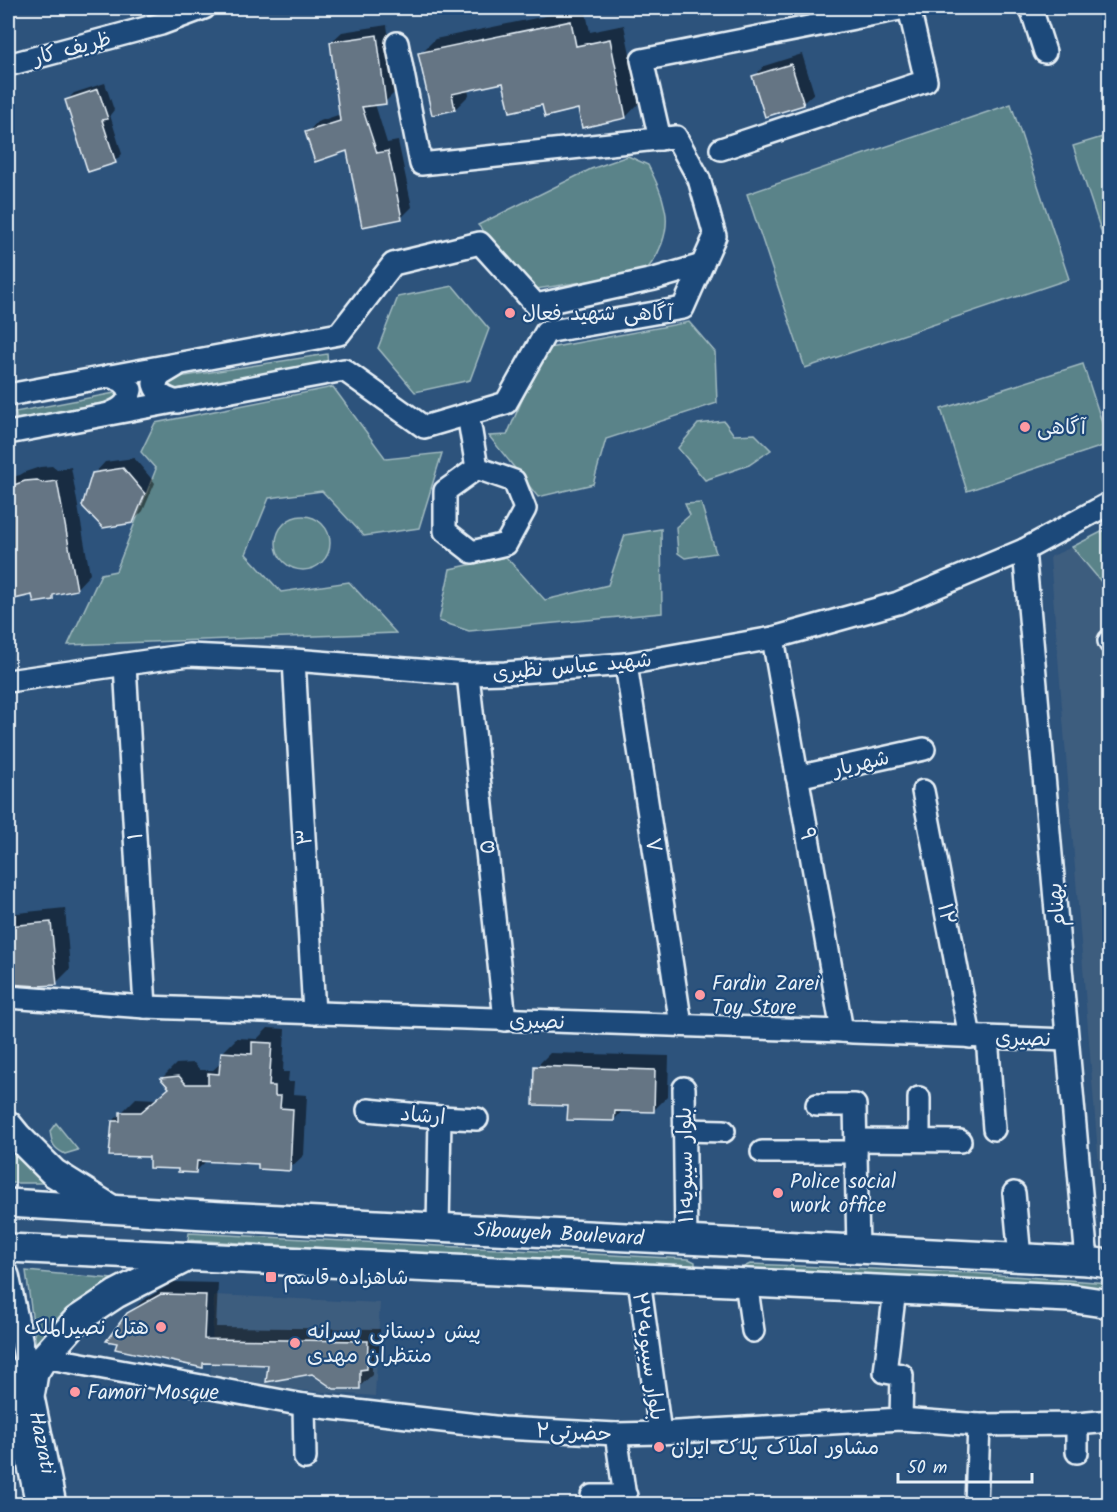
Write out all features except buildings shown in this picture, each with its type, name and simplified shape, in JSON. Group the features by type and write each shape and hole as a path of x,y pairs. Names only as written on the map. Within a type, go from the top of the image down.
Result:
{"main road":[{"path":"8,1125 54,1173 114,1210"},
{"name":"Sibouyeh Boulevard","path":"8,1203 1098,1263"},
{"path":"713,1243 713,1281"},
{"name":"Sibouyeh Boulevard","path":"8,1248 1069,1298 1110,1304"},
{"path":"14,1380 34,1373 44,1357 77,1320 116,1294 189,1256"}],"street":[{"name":"ظریف کار","path":"8,65 160,16 204,8"},
{"path":"660,139 642,60 904,8"},
{"path":"721,150 926,81 909,8"},
{"path":"1031,8 1045,52"},
{"path":"8,434 344,370 424,427 506,403 546,332 682,308 715,236 699,179 676,137 421,164 397,43"},
{"path":"8,394 339,334 393,264 480,243 536,304 654,279 702,265"},
{"path":"177,402 162,396 155,390 154,384 161,375 185,362"},
{"path":"108,415 119,410 128,402 131,390 122,381 109,376"},
{"path":"468,414 477,468"},
{"name":"شهید عباس نظیری","path":"8,681 189,655 294,660 468,674 505,674 626,664 773,638 898,603 1024,550 1110,503"},
{"name":"بهنام","path":"1024,550 1067,1040 1098,1263"},
{"name":"۹","path":"773,638 842,1031"},
{"name":"۳","path":"294,660 314,1013"},
{"name":"۷","path":"626,664 681,1025"},
{"name":"۱","path":"125,665 145,1007"},
{"name":"۵","path":"468,674 505,1020"},
{"name":"شهریار","path":"797,777 924,749"},
{"name":"۱۲","path":"923,791 978,1037 994,1129"},
{"name":"نصیری","path":"8,997 145,1007 1067,1040"},
{"name":"بلوار سیبویه۱۱","path":"684,1088 686,1241"},
{"path":"919,1098 919,1140"},
{"path":"817,1105 855,1106 858,1250"},
{"name":"ارشاد","path":"368,1110 477,1119"},
{"path":"438,1228 440,1117"},
{"path":"684,1130 724,1131"},
{"path":"762,1152 919,1140 960,1141"},
{"path":"1014,1193 1020,1258"},
{"name":"Hazrati","path":"8,1275 14,1380 37,1504"},
{"name":"بلوار سیبویه۲۲","path":"639,1279 660,1433"},
{"path":"746,1282 753,1331"},
{"path":"895,1290 885,1372 902,1375 901,1419"},
{"name":"حضرتی۲","path":"44,1357 304,1405 503,1428 616,1434 901,1419 979,1425 1077,1424 1110,1421"},
{"name":"Hazrati","path":"14,1380 54,1504"},
{"path":"304,1405 305,1458"},
{"path":"1077,1424 1077,1452"},
{"path":"976,1504 979,1425"},
{"path":"592,1496 626,1500 616,1434"}],"shaded area":[{"path":"1072,547 1109,591 1109,1229 1104,1228 1050,557"},
{"name":"پیش دبستانی پسرانه منتظران مهدی","path":"214,1295 380,1303 375,1396 210,1383"}],"green space":[{"path":"1011,104 1069,279 805,368 747,194"},
{"path":"1109,135 1110,255 1073,146"},
{"path":"628,156 648,165 664,203 666,217 662,244 654,260 643,273 536,289 478,225 591,169"},
{"path":"453,286 489,329 470,380 415,392 378,348 398,297"},
{"path":"689,322 715,352 717,403 606,439 593,484 538,497 489,436 507,435 544,349"},
{"path":"327,354 328,365 168,390 166,379"},
{"name":"آگاهی","path":"1083,364 1109,444 967,491 941,409"},
{"path":"333,387 386,459 442,453 419,528 364,536 322,491 269,498 246,554 281,592 349,582 396,633 68,645 101,574 116,571 156,469 141,452 155,423"},
{"path":"120,392 118,400 17,419 15,412"},
{"path":"724,421 734,435 755,434 771,450 749,465 705,480 678,448 698,424"},
{"path":"701,503 716,553 685,558 678,553 676,527 690,515 685,504"},
{"path":"303,516 313,518 322,524 328,533 330,543 328,553 322,562 313,568 303,570 293,568 284,562 278,553 276,543 278,533 284,524 293,518"},
{"path":"1109,528 1109,591 1072,547"},
{"path":"661,529 662,613 469,631 439,621 450,569 506,557 545,600 608,585 625,535"},
{"path":"56,1123 78,1150 65,1154 56,1148 50,1131"},
{"path":"8,1147 49,1183 8,1183"},
{"path":"189,1233 689,1259 695,1262 695,1267 689,1269 188,1240"},
{"path":"750,1264 971,1273 1109,1283 1109,1292 747,1271 744,1267"},
{"path":"26,1271 124,1280 79,1303 36,1345"}],"place":[{"name":"آگاهی شهید فعال","path":"510,313"},
{"name":"آگاهی","path":"1025,427"},
{"name":"Fardin Zarei Toy Store","path":"700,995"},
{"name":"Police social work office","path":"778,1193"},
{"name":"شاهزاده قاسم","path":"271,1277"},
{"name":"هتل نصیرالملک","path":"161,1327"},
{"name":"پیش دبستانی پسرانه منتظران مهدی","path":"295,1343"},
{"name":"Famori Mosque","path":"75,1392"},
{"name":"مشاور املاک پلاک ایران","path":"659,1447"}]}
